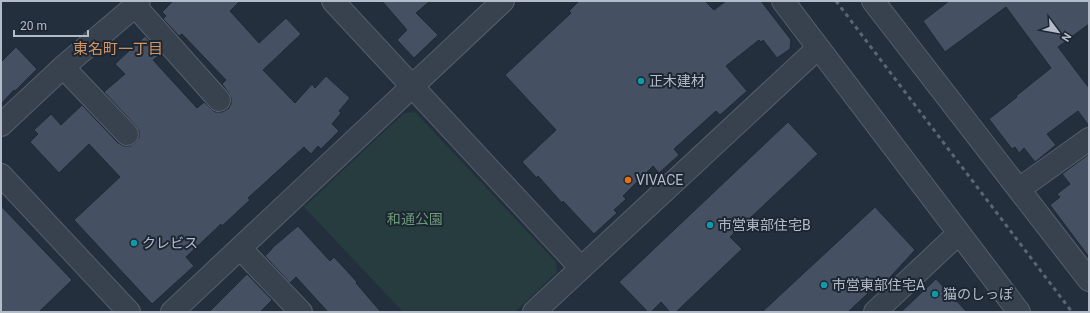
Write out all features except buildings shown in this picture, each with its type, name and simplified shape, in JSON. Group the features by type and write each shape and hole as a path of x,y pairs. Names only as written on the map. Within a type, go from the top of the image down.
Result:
{"street":[{"path":"333,1 581,268"},
{"path":"172,312 503,1"},
{"path":"783,1 1019,312"},
{"path":"873,1 1089,280"},
{"path":"1,125 63,67 137,4 219,100"},
{"path":"534,312 818,48"},
{"path":"63,67 127,134"},
{"path":"1019,189 1089,139"},
{"path":"1,175 129,312"},
{"path":"875,312 959,233"},
{"path":"240,248 301,312"}],"green space":[{"name":"和通公園","path":"415,112 556,262 557,272 515,312 403,312 304,207 404,113"}],"railway":[{"path":"836,1 1072,312"}],"place":[{"name":"正木建材","path":"641,81"},
{"name":"VIVACE","path":"628,180"},
{"name":"市営東部住宅B","path":"710,225"},
{"name":"クレビス","path":"134,243"},
{"name":"市営東部住宅A","path":"824,285"},
{"name":"猫のしっぽ","path":"935,294"}],"district":[{"name":"東名町一丁目","path":"118,49"}]}
